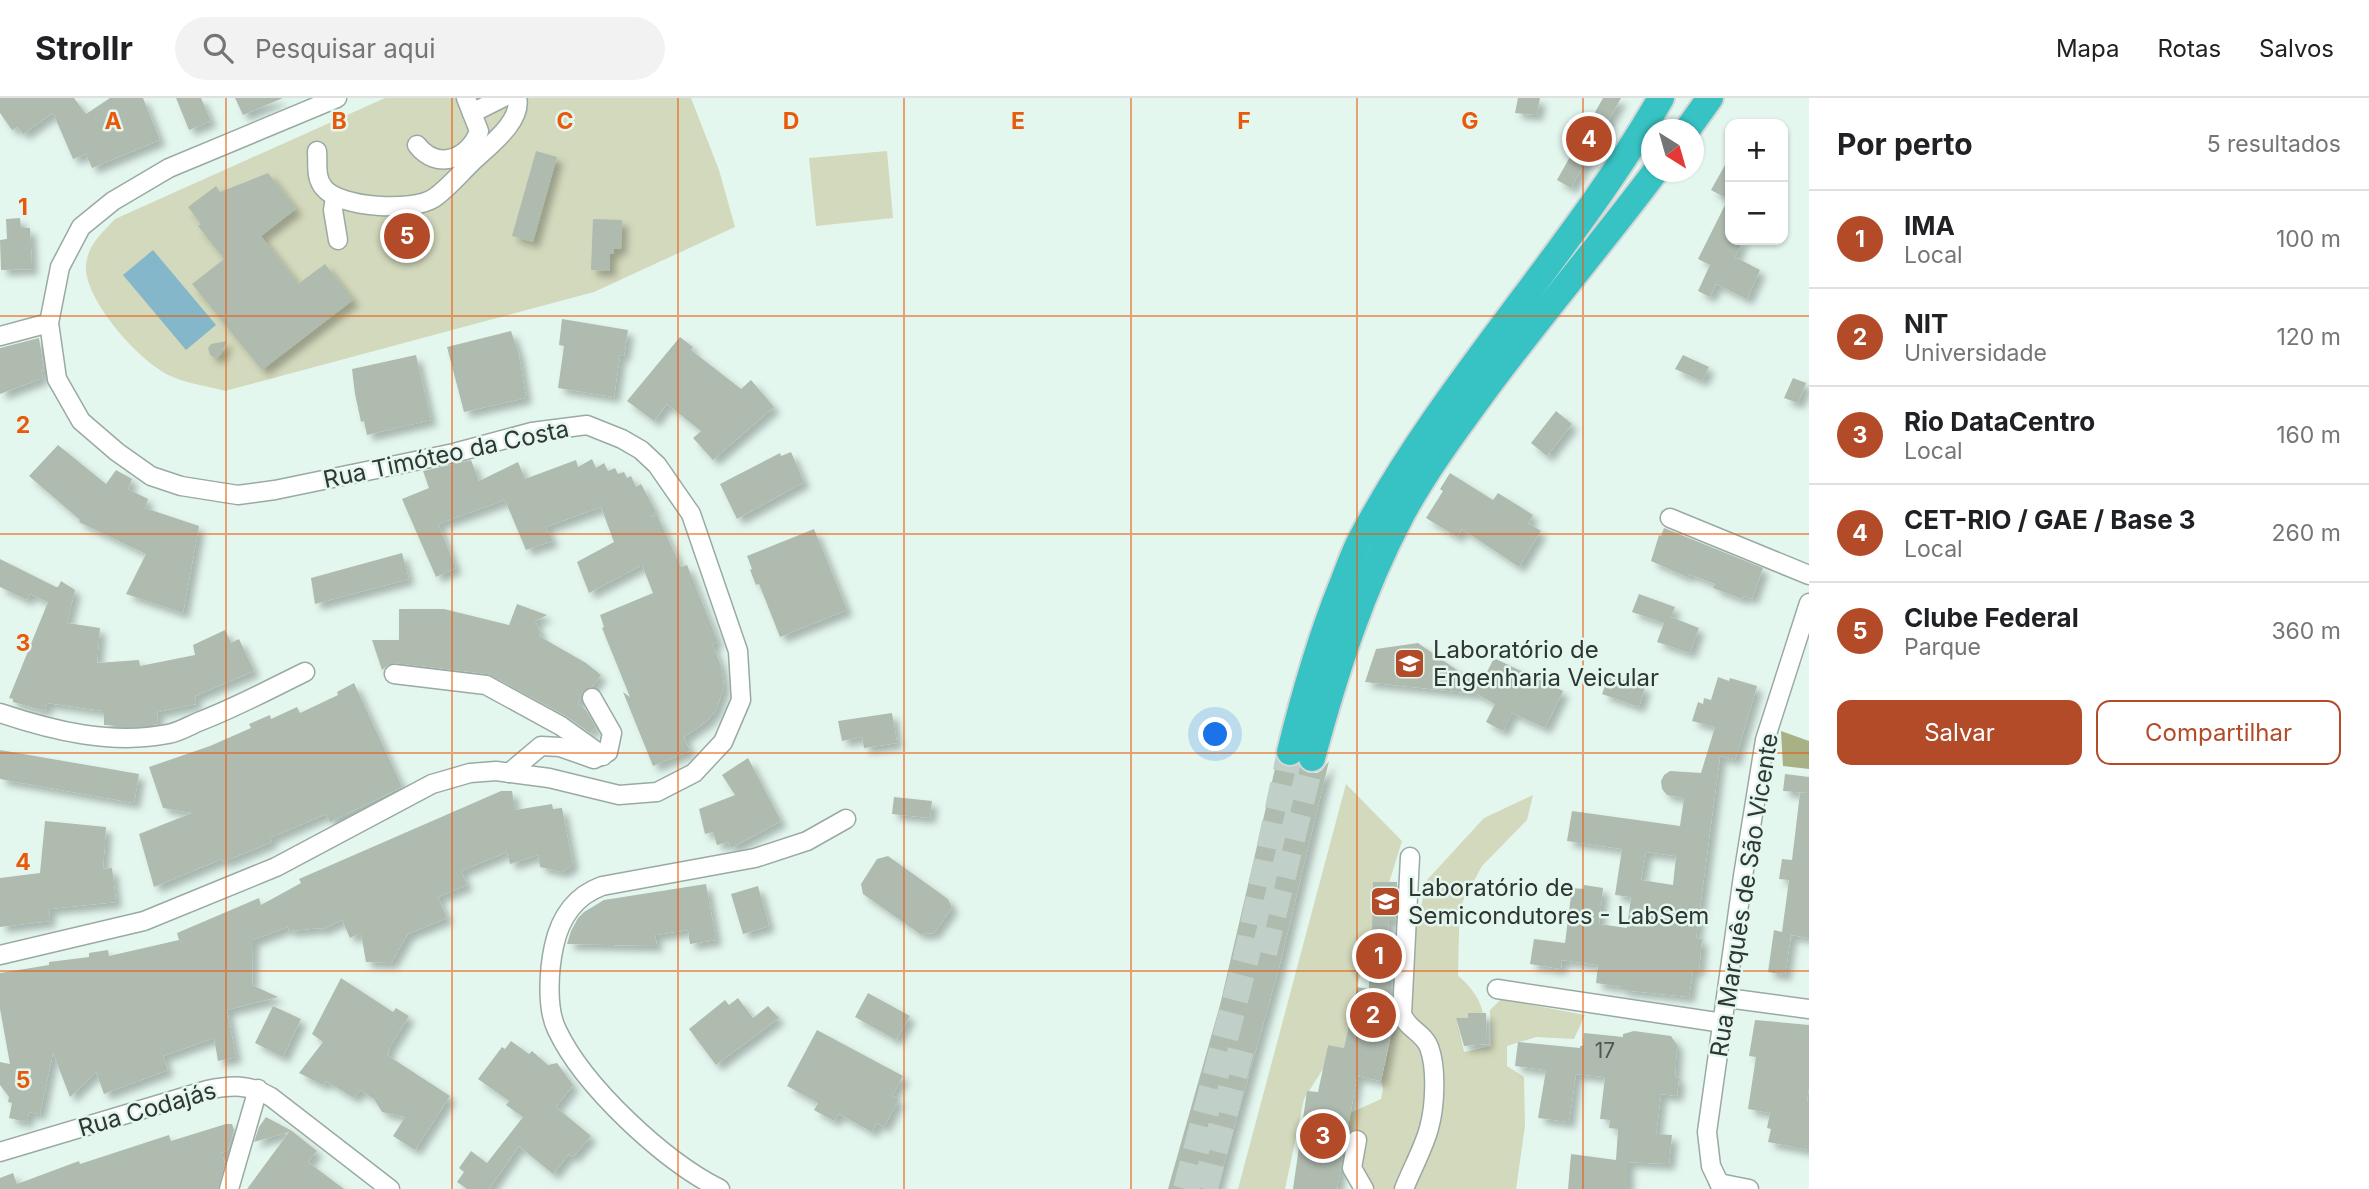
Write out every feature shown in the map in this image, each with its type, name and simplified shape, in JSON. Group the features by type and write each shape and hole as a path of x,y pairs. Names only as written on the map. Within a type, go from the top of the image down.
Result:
{"highway":[{"path":"1649,119 1661,98"},
{"path":"1695,119 1710,98"},
{"path":"1641,131 1575,230 1440,411 1401,470 1359,543 1314,662 1301,755 1374,570 1404,511 1451,436 1510,355 1647,182"}],"street":[{"name":"Rua Timóteo da Costa","path":"0,955 144,922 276,867 432,784 470,773 509,773 549,778 619,795 657,792 694,772 716,749 723,741 741,700 738,651 691,514 657,465 641,450 622,439 587,425 532,432 454,453 275,490 238,495 181,486 151,476 117,452 81,421 57,379 50,323 60,267 81,227 113,201 169,167 337,98"},
{"path":"468,158 479,131 469,105 502,98"},
{"path":"317,151 318,179 326,192 335,197 372,204 416,206 433,198 468,158 513,121 519,106 517,98"},
{"path":"417,145 423,154 433,160 468,158"},
{"path":"335,197 333,210 338,240"},
{"path":"0,336 50,323"},
{"path":"1670,518 1809,575"},
{"name":"Rua Marquês de São Vicente","path":"1721,1186 1711,1166 1707,1132 1742,876 1765,740 1804,636 1809,603"},
{"path":"0,713 32,724 89,735 131,739 171,733 220,714 305,672"},
{"path":"394,674 486,685 561,726 603,756"},
{"path":"509,773 541,746 560,747 594,759 608,752 612,733 592,698"},
{"path":"546,746 561,726"},
{"path":"720,1189 683,1168 629,1121 587,1076 556,1029 549,987 557,932 571,907 587,892 602,886 755,858 807,841 846,819"},
{"path":"1404,1189 1429,1129 1434,1086 1429,1046 1417,1030 1404,1021 1402,1014 1410,856"},
{"path":"1497,989 1723,1023"},
{"path":"1727,998 1809,1009"},
{"name":"Rua Codajás","path":"0,1152 207,1090 233,1085 258,1090"},
{"path":"229,1189 258,1090 390,1189"},
{"path":"1357,1140 1352,1168 1364,1189"},
{"path":"1721,1186 1749,1189"}],"green space":[{"path":"385,98 691,98 719,170 735,227 594,292 225,391 173,377 146,360 105,314 88,282 87,260 100,235 115,219"},
{"path":"887,151 893,218 816,226 809,158"},
{"path":"1781,731 1809,741 1809,769 1783,766"},
{"path":"1346,784 1402,841 1357,986 1344,1048 1328,1045 1323,1069 1304,1099 1285,1189 1238,1189"},
{"path":"1533,795 1527,820 1482,866 1463,901 1459,930 1458,976 1474,993 1483,1013 1468,1013 1468,1018 1456,1018 1464,1052 1491,1046 1490,1010 1501,999 1585,1015 1574,1039 1536,1037 1507,1046 1507,1066 1524,1077 1525,1126 1516,1189 1369,1189 1354,1166 1342,1159 1350,1113 1381,1099 1381,1081 1427,880 1484,818"}],"water":[{"path":"153,250 216,325 186,350 123,275"}],"building":[{"path":"0,98 74,98 86,114 110,98 143,98 160,140 92,168 86,154 73,159 53,113 23,134 17,127 12,130 0,113"},
{"path":"176,98 201,98 211,121 189,130"},
{"path":"235,98 283,98 243,115"},
{"path":"1518,98 1540,98 1537,115 1515,113"},
{"path":"1603,98 1621,98 1571,188 1557,180"},
{"path":"536,151 557,157 533,242 512,236"},
{"path":"1725,165 1725,197 1711,190"},
{"path":"268,173 296,209 261,236 298,284 325,264 353,300 262,370 192,284 224,259 198,226 201,224 188,207 216,186 220,192"},
{"path":"1725,205 1725,245 1741,245 1735,257 1760,270 1747,299 1716,284 1710,297 1698,291 1710,265 1698,259"},
{"path":"20,218 21,228 30,228 32,269 1,270 0,240 7,239 6,219"},
{"path":"593,219 622,220 621,249 614,249 614,254 610,254 610,271 591,270"},
{"path":"562,319 628,330 624,356 620,355 614,397 558,388 564,346 559,345"},
{"path":"511,331 519,355 526,398 464,412 447,347"},
{"path":"680,337 693,347 691,350 741,389 751,380 774,407 713,460 693,438 701,431 667,404 654,421 627,401"},
{"path":"39,338 43,378 0,394 0,348"},
{"path":"227,341 221,354 216,358 210,355 208,348 211,344"},
{"path":"416,355 431,420 367,435 364,421 361,422 352,369"},
{"path":"1683,355 1709,367 1702,381 1675,369"},
{"path":"1793,378 1806,383 1798,403 1784,398"},
{"path":"1556,411 1572,424 1547,456 1531,443"},
{"path":"58,445 106,484 116,470 132,479 128,489 148,499 145,508 199,526 183,613 126,594 146,554 79,522 80,520 29,476"},
{"path":"791,452 804,482 737,519 720,484 780,453 781,456"},
{"path":"592,459 596,468 604,463 608,471 615,468 618,474 624,472 627,478 631,476 636,487 641,484 656,512 651,517 657,515 681,567 687,565 718,642 712,644 721,666 724,687 716,710 707,721 684,737 690,751 653,766 623,692 630,697 602,628 604,627 600,615 653,593 642,565 589,593 577,562 614,542 601,507 546,527 553,541 526,550 505,500 438,524 456,568 436,577 402,499 429,488 423,471 471,460 479,481 518,462 525,479 576,460 578,467"},
{"path":"1450,473 1493,500 1498,493 1533,515 1528,523 1541,531 1519,567 1462,529 1457,537 1426,518 1443,491 1440,489"},
{"path":"1664,528 1763,568 1752,599 1744,596 1742,599 1713,588 1715,584 1689,574 1687,577 1651,561"},
{"path":"814,529 847,610 780,637 759,584 756,585 747,556"},
{"path":"402,553 409,579 315,604 311,578"},
{"path":"0,559 56,587 61,581 75,590 67,623 100,628 97,663 139,660 140,666 195,655 193,645 225,630 231,643 239,639 254,671 195,696 196,704 157,712 158,724 151,725 104,725 104,711 47,703 45,711 13,702 13,699 9,698 48,602 30,594 27,600 0,587"},
{"path":"1639,594 1675,607 1671,617 1699,628 1690,653 1657,642 1664,623 1632,612"},
{"path":"517,604 547,615 535,621 539,636 586,663 601,675 592,687 583,692 578,704 586,710 596,727 590,733 566,716 488,674 395,663 382,670 372,640 399,640 399,609 444,609 509,625"},
{"path":"1418,643 1480,686 1494,658 1563,691 1545,728 1512,713 1503,731 1486,722 1495,704 1477,694 1365,682 1376,649"},
{"path":"1609,675 1645,687 1639,707 1602,694"},
{"path":"1718,677 1757,686 1735,760 1720,756 1696,938 1702,939 1699,970 1693,970 1689,997 1622,990 1622,987 1596,983 1598,965 1562,960 1561,969 1530,964 1534,939 1565,943 1572,888 1584,889 1584,885 1603,888 1599,924 1627,928 1631,897 1615,895 1622,849 1567,841 1572,811 1680,826 1684,798 1667,795 1662,789 1661,781 1670,771 1701,773 1715,727 1692,721 1698,702 1703,704 1704,698 1711,700","holes":["1646,852 1676,856 1673,885 1641,880"]},
{"path":"354,683 402,787 330,822 326,814 270,838 272,842 154,887 139,834 192,813 163,808 149,767 210,746 251,728 249,724 270,715 271,719 297,707 300,713 338,695 337,692"},
{"path":"892,713 897,743 864,748 862,737 842,741 838,721"},
{"path":"0,750 139,774 134,803 0,779"},
{"path":"748,758 781,821 731,848 728,842 717,845 713,832 705,834 699,809 735,795 722,775"},
{"path":"1277,760 1287,767 1298,765 1308,773 1317,773 1329,761 1280,964 1217,1189 1168,1189 1220,1005"},
{"path":"1785,774 1809,777 1809,793 1783,791"},
{"path":"501,791 512,791 515,810 552,804 553,809 562,808 573,865 562,872 540,867 538,855 510,864 507,852 461,871 467,885 438,897 447,918 408,934 391,963 366,962 361,933 350,938 342,920 321,930 289,931 288,927 253,940 252,985 278,997 227,1010 236,1057 218,1061 214,1038 163,1056 168,1070 104,1094 96,1072 70,1097 53,1053 40,1114 29,1112 27,1122 9,1118 12,1103 8,1102 9,1097 0,1085 0,1062 10,1064 0,1009 0,973 49,965 49,962 89,957 89,953 108,950 109,956 179,940 177,933 259,898 261,905 301,883 299,879"},
{"path":"1800,793 1809,793 1809,938 1791,935 1785,975 1768,972 1774,930 1782,932 1789,880 1779,879 1782,859 1792,860"},
{"path":"894,797 932,801 930,818 892,814"},
{"path":"45,821 106,827 103,869 112,868 116,902 49,909 50,921 0,927 0,878 40,873"},
{"path":"888,856 948,899 952,908 934,933 920,934 863,894 861,884 877,859"},
{"path":"1373,882 1397,882 1395,921 1388,921 1389,993 1392,993 1393,1022 1381,1081 1357,1076 1337,1189 1293,1189 1307,1091 1318,1092 1328,1045 1344,1048 1357,987 1369,989"},
{"path":"706,884 716,940 690,944 688,930 655,935 657,946 567,944 578,918 604,900"},
{"path":"758,886 769,926 743,934 731,894"},
{"path":"341,978 393,1012 396,1008 409,1016 387,1055 450,1096 415,1150 393,1136 405,1117 382,1112 374,1099 360,1090 354,1098 326,1081 323,1085 299,1073 323,1042 312,1034"},
{"path":"868,993 910,1016 896,1040 855,1017"},
{"path":"738,998 753,1018 768,1006 779,1018 716,1065 689,1029 725,1000 729,1005"},
{"path":"273,1006 301,1019 283,1057 255,1043"},
{"path":"1468,1013 1486,1013 1487,1044 1464,1046 1456,1018 1468,1018"},
{"path":"1755,1020 1809,1025 1809,1150 1768,1142 1770,1113 1748,1109 1756,1057 1749,1056"},
{"path":"817,1030 903,1076 892,1096 899,1099 884,1127 877,1123 872,1132 839,1114 834,1121 814,1110 818,1103 787,1086"},
{"path":"1634,1031 1671,1036 1677,1045 1677,1096 1661,1094 1656,1134 1672,1135 1669,1164 1628,1162 1628,1189 1568,1189 1571,1154 1616,1160 1618,1129 1609,1128 1610,1120 1600,1119 1605,1077 1576,1074 1569,1122 1538,1118 1546,1070 1515,1066 1518,1042 1580,1048 1583,1046 1584,1033 1623,1037 1623,1034"},
{"path":"511,1041 529,1054 532,1051 548,1065 557,1063 573,1085 556,1107 591,1136 573,1157 569,1154 553,1174 519,1146 489,1189 467,1189 457,1182 464,1172 459,1168 471,1151 487,1163 523,1117 506,1105 509,1101 478,1079 502,1047 505,1049"},
{"path":"266,1117 292,1131 317,1151 308,1162 344,1189 247,1189 289,1132 254,1142"},
{"path":"232,1124 234,1130 228,1150 221,1153 225,1164 218,1189 0,1189 0,1178 13,1173 17,1184 79,1161 80,1164 169,1135 171,1141"}],"tunnel":[{"path":"1186,1189 1246,958 1290,752"},
{"path":"1264,953 1312,758"},
{"path":"1205,1189 1244,1038"}],"place":[{"name":"CET-RIO / GAE / Base 3","path":"1589,139"},
{"name":"Clube Federal","path":"407,236"},
{"name":"Laboratório de Engenharia Veicular","path":"1410,663"},
{"name":"Laboratório de Semicondutores - LabSem","path":"1385,901"},
{"name":"IMA","path":"1379,956"},
{"name":"NIT","path":"1373,1015"},
{"name":"Rio DataCentro","path":"1323,1136"}]}
